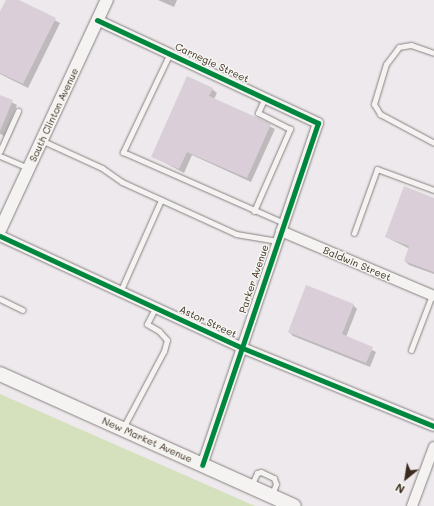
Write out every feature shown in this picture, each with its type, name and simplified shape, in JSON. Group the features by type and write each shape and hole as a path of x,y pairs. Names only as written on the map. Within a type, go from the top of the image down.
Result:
{"main road":[{"name":"New Market Avenue","path":"0,374 294,506"}],"street":[{"name":"South Clinton Avenue","path":"0,230 106,0"},
{"name":"Carnegie Street","path":"97,20 318,123"},
{"name":"Parker Avenue","path":"202,465 240,347 318,123"},
{"name":"Baldwin Street","path":"280,232 433,296"},
{"name":"Astor Street","path":"0,236 240,347 434,426"},
{"path":"412,506 434,447"}],"lane":[{"path":"434,53 411,45 399,47 386,64 374,104 380,114 434,143"},
{"path":"170,53 123,152 254,210 280,232"},
{"path":"254,210 290,129 258,113 265,97"},
{"path":"0,151 18,111"},
{"path":"42,140 161,200 236,234 280,232"},
{"path":"0,156 29,168"},
{"path":"354,233 377,169 434,190"},
{"path":"120,292 161,200"},
{"path":"411,350 433,296"},
{"path":"0,299 23,310"},
{"path":"122,429 154,366 164,351 167,340 159,331 148,324 155,308"}],"green space":[{"path":"0,394 255,506 0,506"}],"building":[{"path":"6,0 19,0 56,18 23,84 0,73 0,11"},
{"path":"187,76 213,88 209,96 271,124 247,178 187,152 179,169 151,157"},
{"path":"0,95 13,100 0,131"},
{"path":"404,186 434,198 434,272 404,261 409,246 385,237"},
{"path":"306,285 354,304 342,334 373,347 366,363 288,332"}],"cycle path":[{"path":"97,20 318,123 202,465"},
{"path":"0,236 240,347 434,426"}]}
